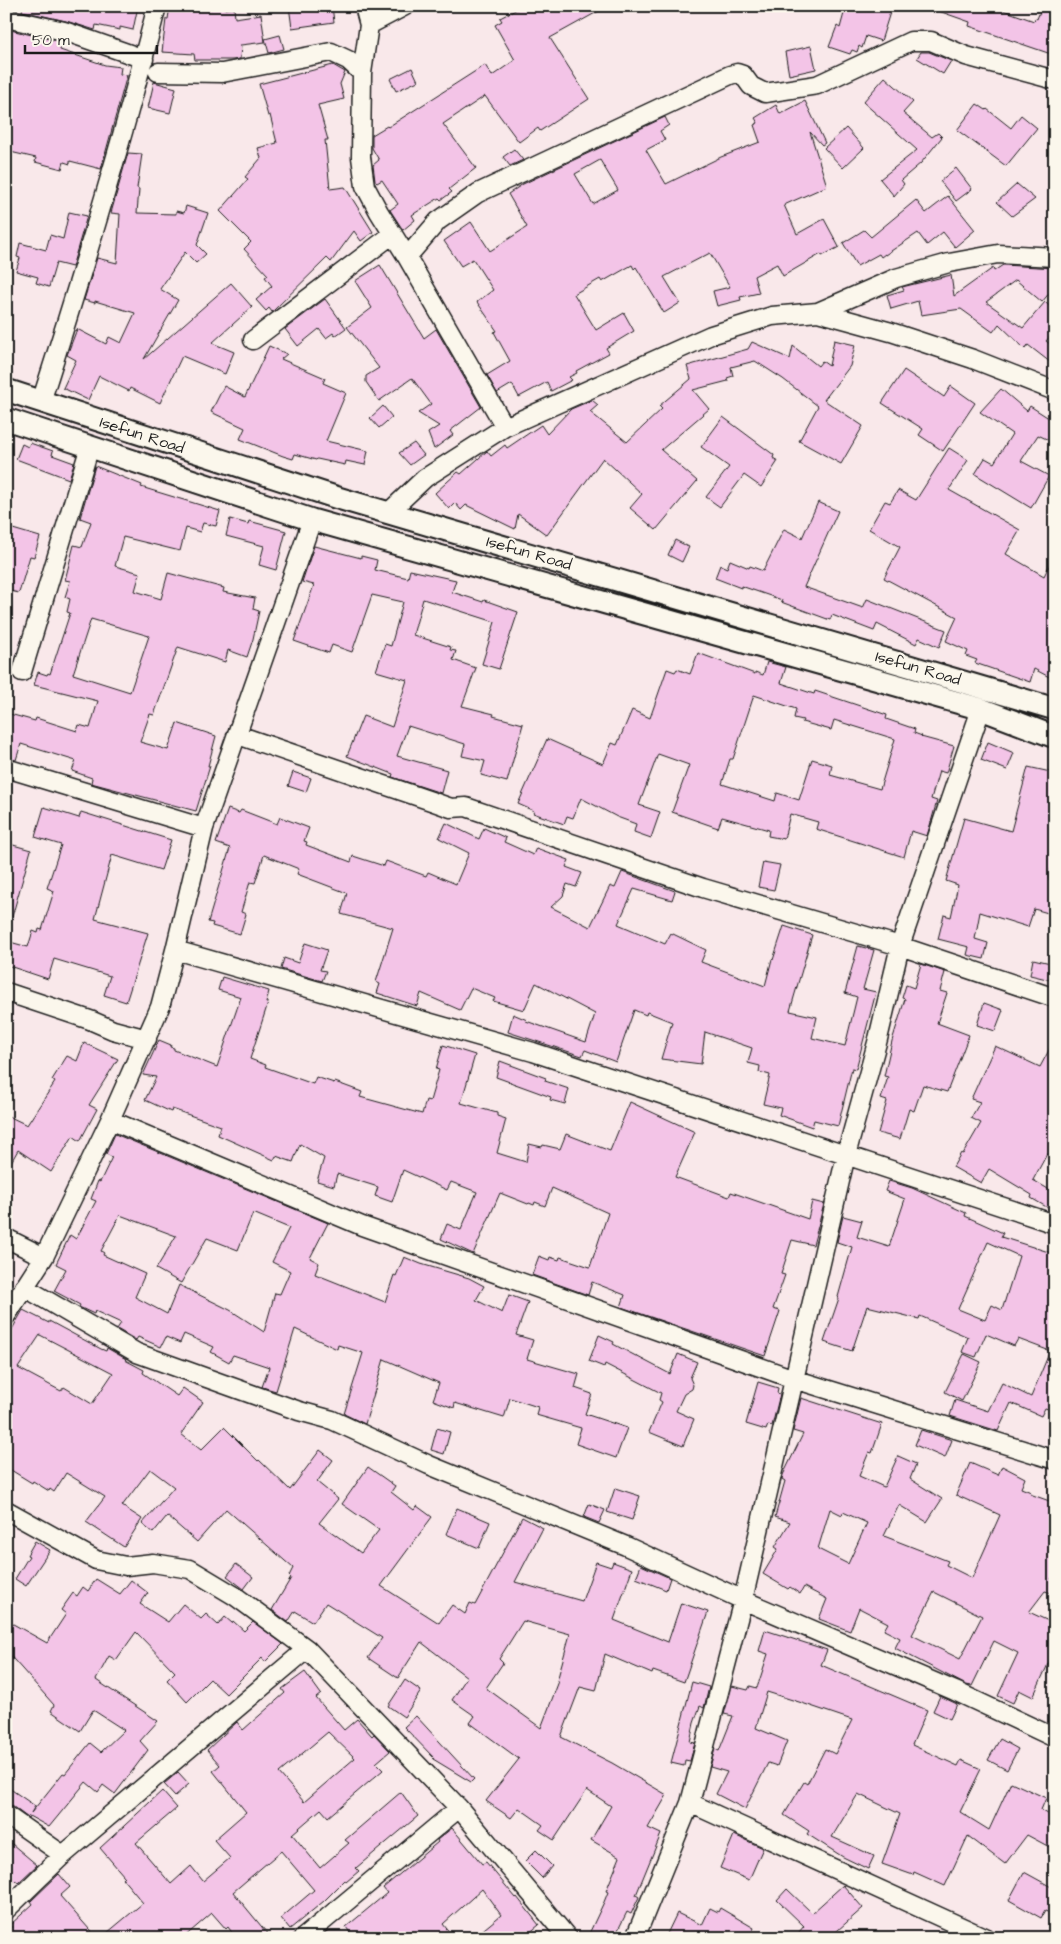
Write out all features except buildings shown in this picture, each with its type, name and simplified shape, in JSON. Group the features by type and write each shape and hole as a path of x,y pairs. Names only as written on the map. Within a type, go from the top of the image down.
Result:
{"street":[{"path":"41,402 82,274 158,6"},
{"path":"364,6 369,25 362,72 361,157 366,186 379,212 505,427"},
{"path":"369,25 405,6"},
{"path":"6,18 64,31 144,59"},
{"path":"407,257 438,221 478,193 737,73 743,75 751,86 765,94 817,85 911,41 931,41 966,56 1055,80"},
{"path":"158,72 222,73 330,52 348,60 362,72"},
{"path":"252,340 392,234"},
{"path":"389,512 425,478 505,427 710,335 772,316 818,312 896,278 949,263 998,254 1055,257"},
{"path":"818,312 891,332 964,356 1055,391"},
{"name":"Isefun Road","path":"6,390 310,489 1055,709"},
{"name":"Isefun Road","path":"6,420 312,520 980,709 1055,737"},
{"path":"22,672 90,446"},
{"path":"6,1316 44,1257 110,1120 160,1007 204,828 312,520"},
{"path":"635,1938 690,1803 743,1600 846,1156 878,1039 900,946 980,709"},
{"path":"238,735 451,808 466,807 703,888 900,946 1055,998"},
{"path":"6,768 204,828"},
{"path":"175,950 533,1052 1055,1224"},
{"path":"6,992 90,1020 113,1030 147,1039"},
{"path":"110,1120 362,1226 794,1379 1055,1460"},
{"path":"6,1238 44,1257"},
{"path":"24,1288 137,1353 290,1408 332,1420 429,1465 626,1546 743,1600 955,1691 1055,1738"},
{"path":"6,1510 96,1560 126,1566 153,1563 190,1569 235,1596 307,1649 458,1808 568,1938"},
{"path":"6,1910 63,1855 307,1649"},
{"path":"690,1803 986,1938"},
{"path":"303,1938 458,1808"},
{"path":"6,1814 63,1855"}]}
